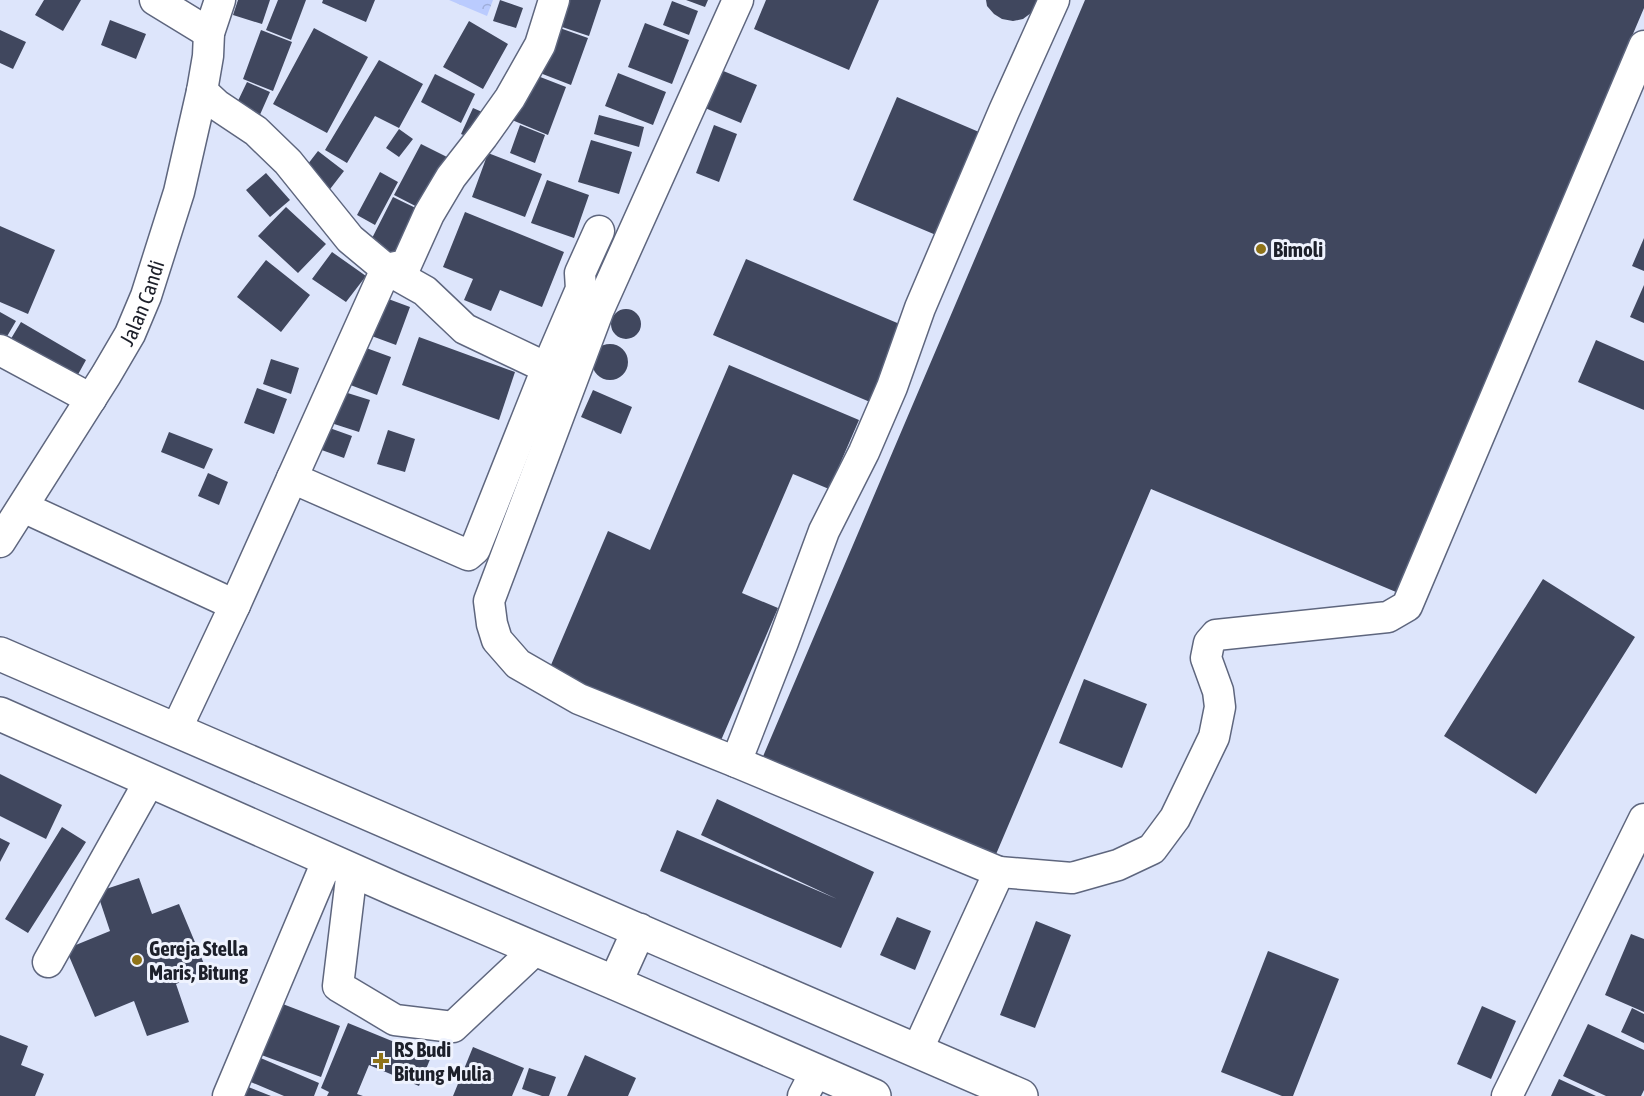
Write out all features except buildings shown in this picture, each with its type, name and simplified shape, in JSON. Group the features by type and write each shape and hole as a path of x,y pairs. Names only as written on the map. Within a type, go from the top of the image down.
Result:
{"highway":[{"path":"0,654 1021,1096"},
{"path":"0,714 340,865 615,983 810,1083 874,1096"},
{"path":"615,983 639,930"}],"street":[{"path":"155,0 209,33"},
{"name":"Jalan Candi","path":"0,542 130,334 146,296 179,192 202,91 209,33 220,0"},
{"path":"386,269 405,265 429,214 451,177 510,98 540,45 554,0"},
{"path":"738,0 599,309 489,601 496,640 518,664 579,699 999,872 1072,878 1118,865 1152,849 1175,818 1214,737 1220,707 1218,692 1206,658 1209,643 1216,634 1388,617 1407,606 1644,46"},
{"path":"736,762 824,531 864,452 892,387 920,308 1054,0"},
{"path":"202,91 217,105 256,131 288,162 350,239 386,269 425,291 465,329 547,368"},
{"path":"292,478 468,555 475,549 581,289 580,273 599,231"},
{"path":"176,730 235,605 386,269"},
{"path":"0,350 91,399"},
{"path":"23,507 235,605"},
{"path":"48,962 150,780"},
{"path":"1507,1096 1644,819"},
{"path":"340,865 338,986 395,1020 453,1027 536,949"},
{"path":"228,1096 340,865"},
{"path":"917,1051 999,872"}],"green space":[{"path":"449,0 493,0 487,16"}],"place":[{"name":"Bimoli","path":"1261,249"},
{"name":"Gereja Stella Maris, Bitung","path":"137,960"},
{"name":"RS Budi Bitung Mulia","path":"381,1061"}]}
